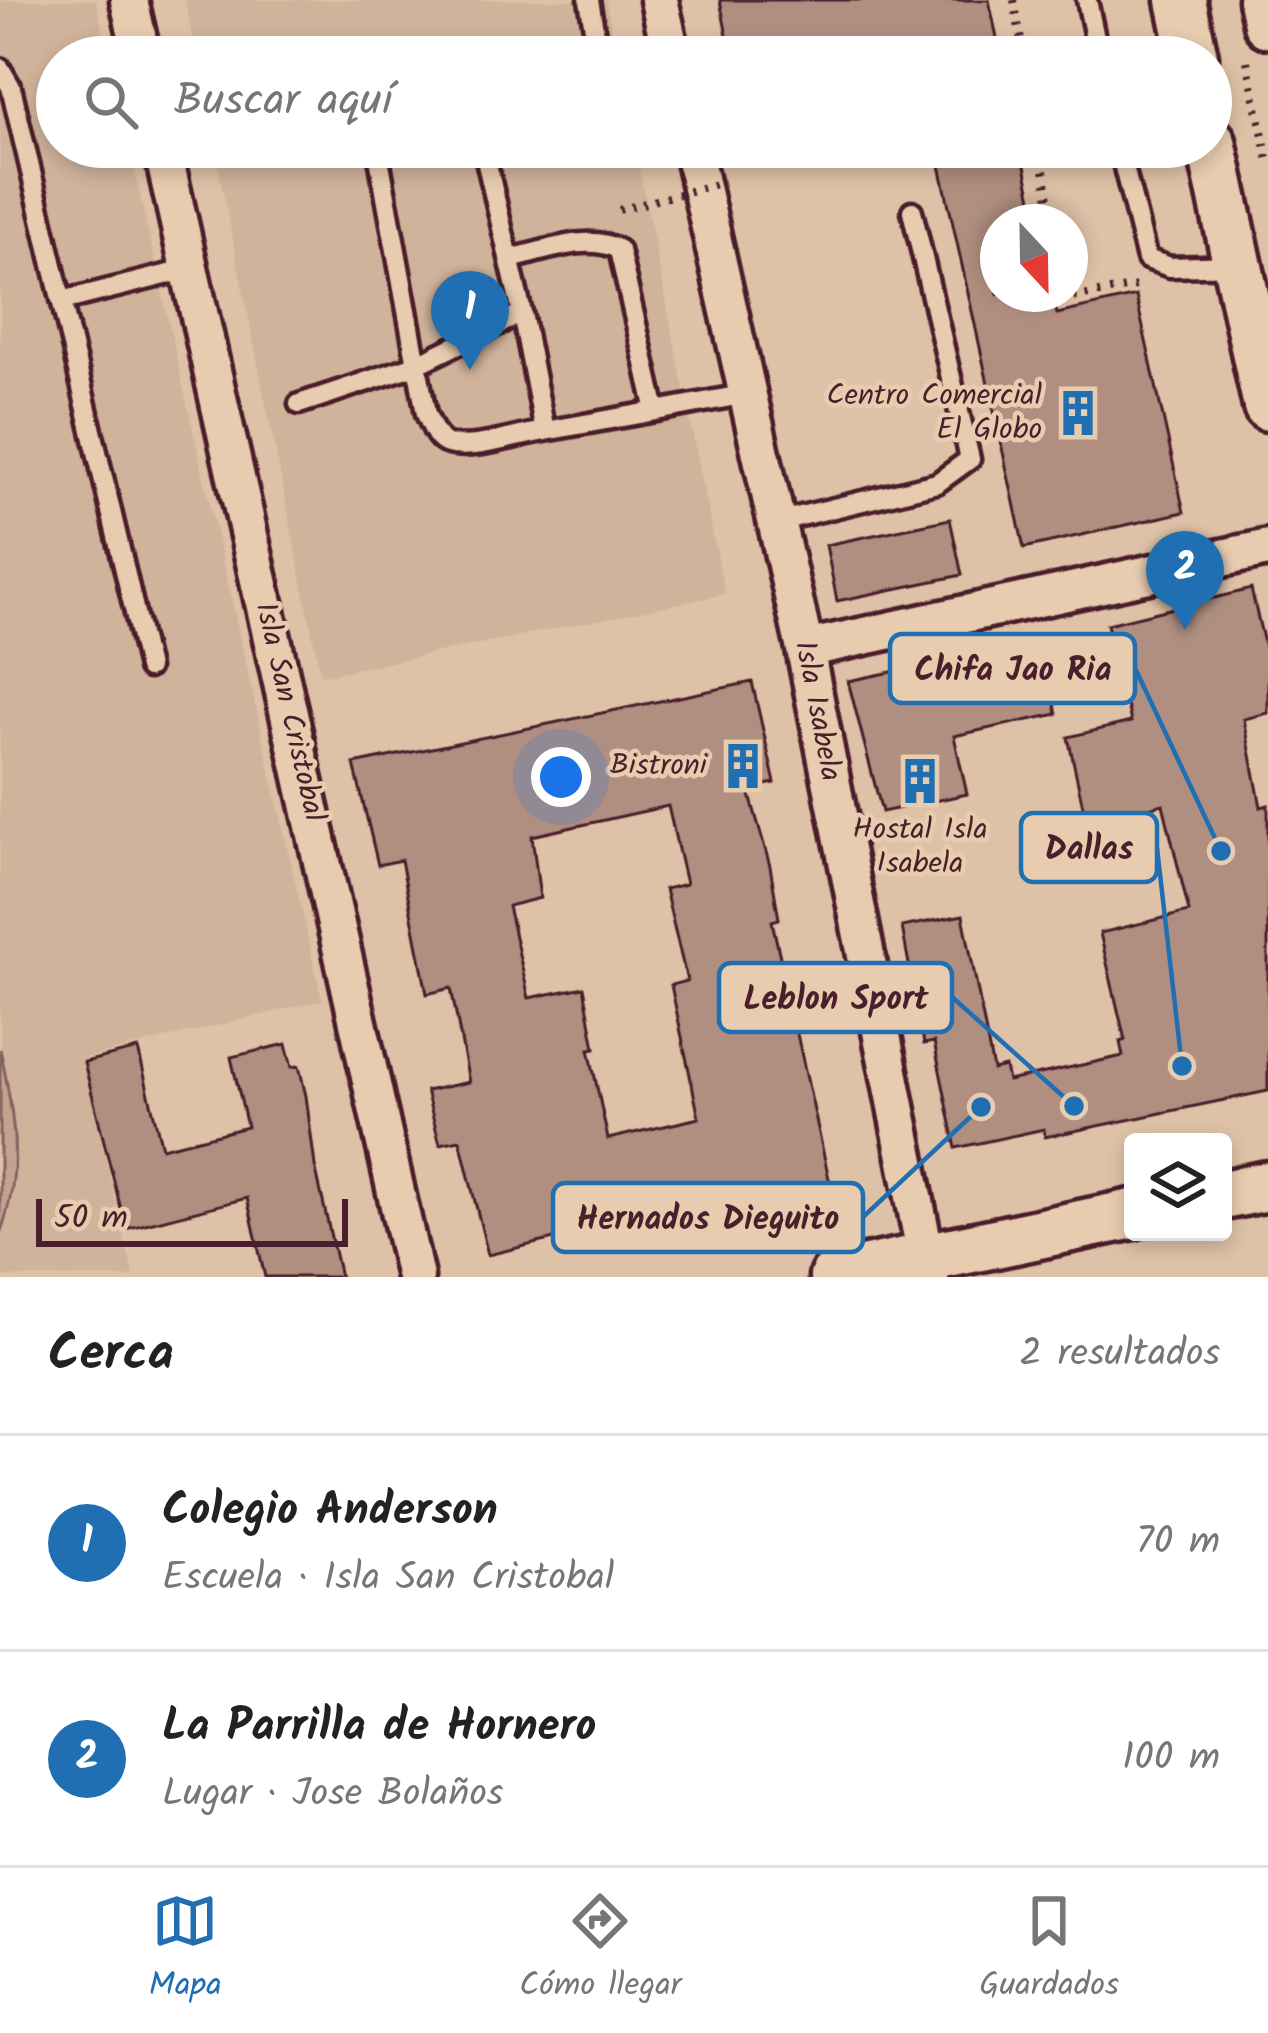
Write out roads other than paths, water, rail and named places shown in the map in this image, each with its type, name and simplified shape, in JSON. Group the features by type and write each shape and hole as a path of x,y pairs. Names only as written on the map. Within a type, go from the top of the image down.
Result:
{"main road":[{"path":"1181,0 1189,36"},
{"path":"1256,34 1263,0"},
{"path":"1216,168 1268,406"},
{"path":"1232,1194 1268,1186"},
{"path":"834,1277 928,1267 1124,1216"}],"street":[{"path":"129,0 137,36"},
{"path":"659,0 667,36"},
{"name":"Isla San Cristobal","path":"167,168 415,1277"},
{"name":"Isla Isabela","path":"697,168 805,650 928,1267"},
{"path":"805,650 1268,548"}],"lane":[{"path":"589,0 595,36"},
{"path":"1087,0 1095,36"},
{"path":"0,68 11,86 148,668"},
{"path":"380,168 426,414 446,444 747,394"},
{"path":"488,168 545,431"},
{"path":"1124,168 1147,259 1170,267 1237,265"},
{"path":"776,522 937,484 970,459 912,211"},
{"path":"510,259 583,244 608,244 620,250 656,410"},
{"path":"62,301 189,269"},
{"path":"299,404 416,365 522,313"}],"place":[{"name":"Colegio Anderson","path":"470,370"},
{"name":"Centro Comercial El Globo","path":"1078,413"},
{"name":"La Parrilla de Hornero","path":"1185,630"},
{"name":"Bistroni","path":"743,766"},
{"name":"Hostal Isla Isabela","path":"920,781"},
{"name":"Chifa Jao Ria","path":"1221,851"},
{"name":"Dallas","path":"1182,1066"},
{"name":"Leblon Sport","path":"1074,1106"},
{"name":"Hernados Dieguito","path":"981,1107"}]}
